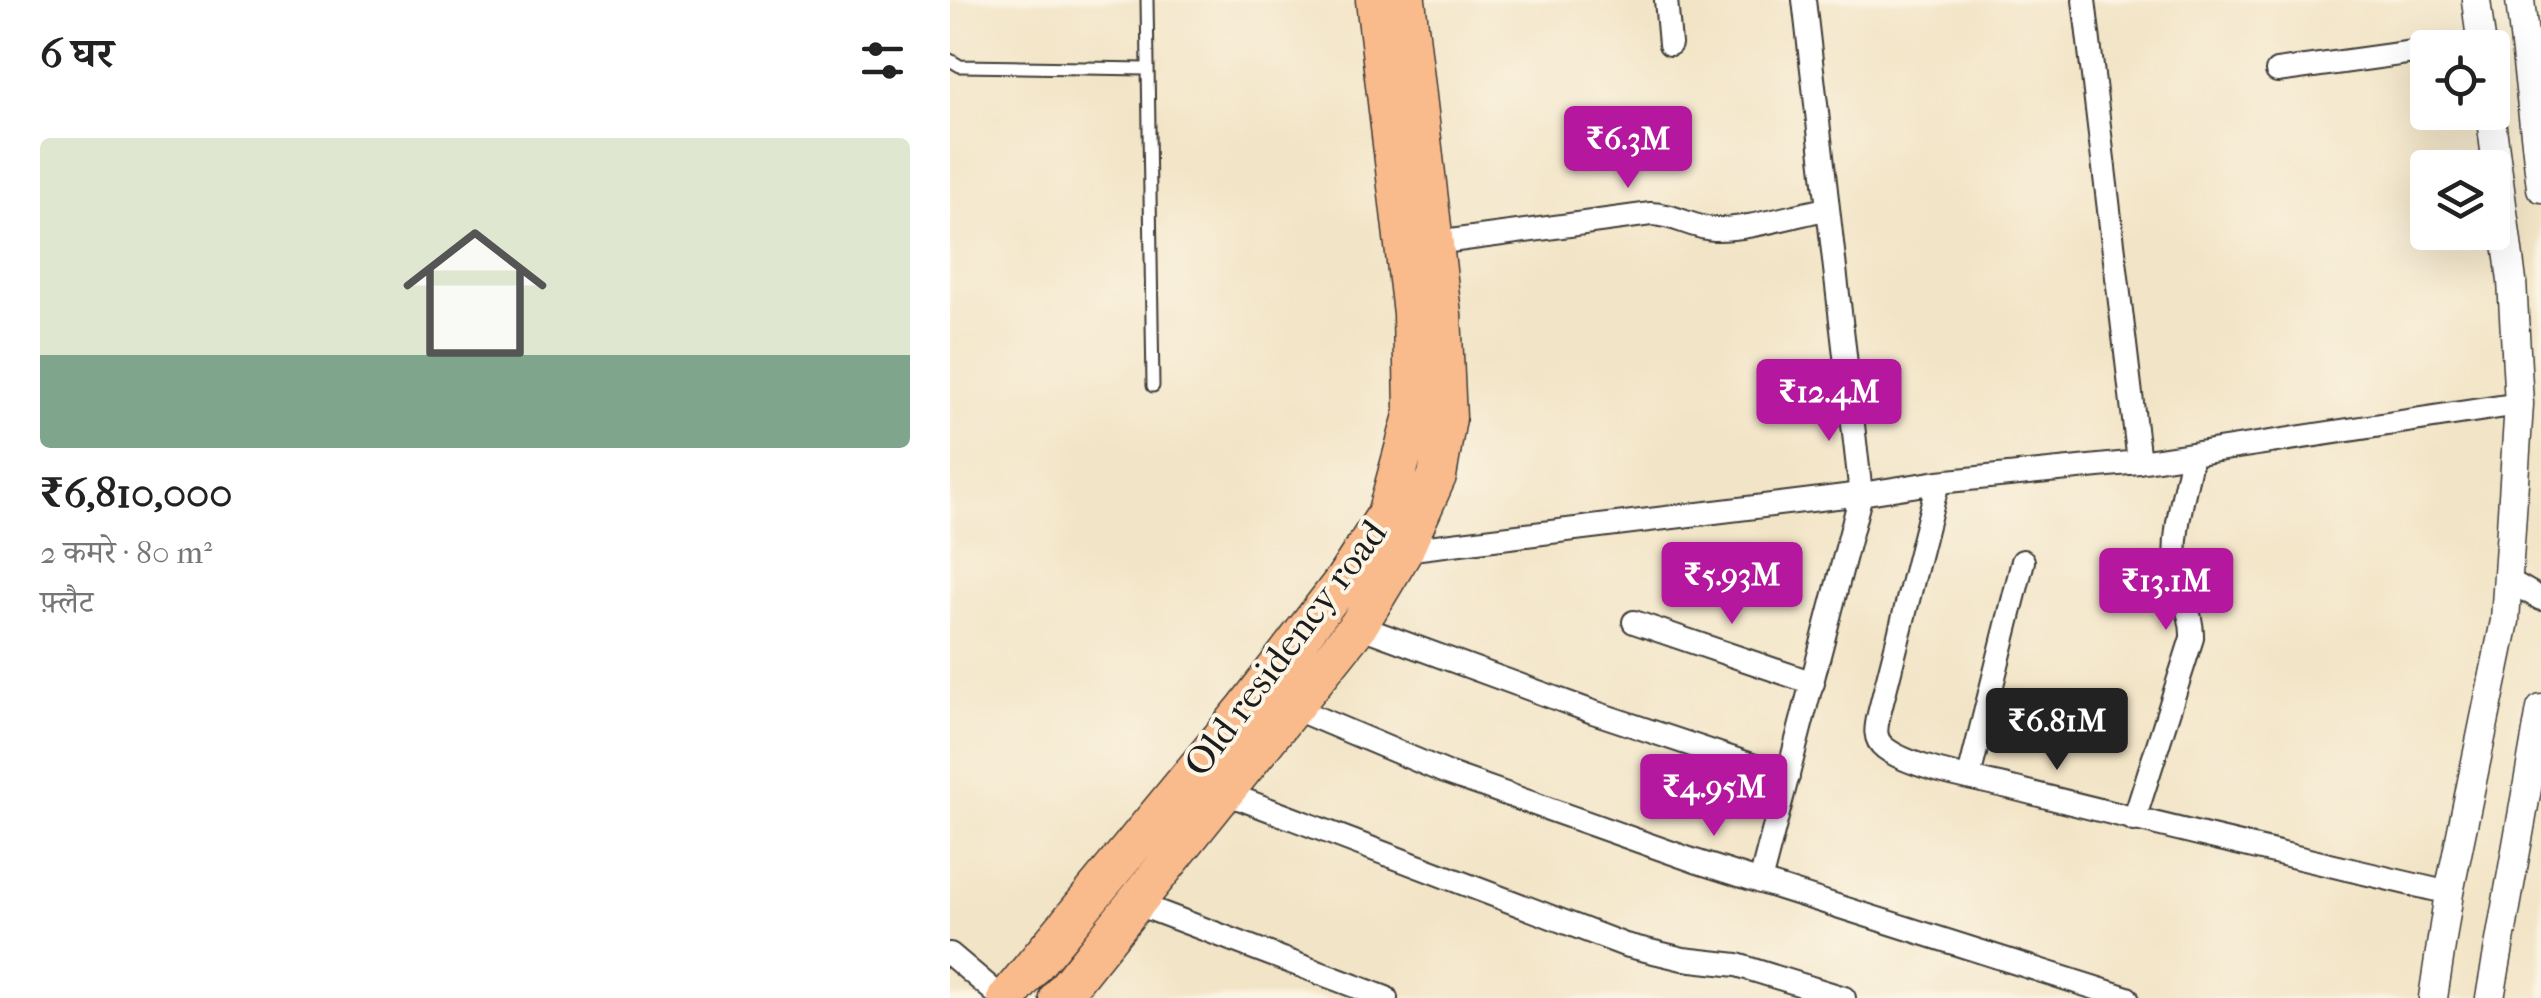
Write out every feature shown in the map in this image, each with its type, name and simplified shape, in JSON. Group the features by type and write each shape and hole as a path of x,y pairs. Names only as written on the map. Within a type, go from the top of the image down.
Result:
{"highway":[{"name":"Old residency road","path":"1004,998 1246,708 1344,580 1386,515 1414,412 1412,314 1375,0"},
{"name":"Old residency road","path":"1059,998 1358,626 1404,550 1437,476 1447,418 1442,314 1406,0"}],"street":[{"path":"1666,0 1670,44"},
{"path":"1760,882 1861,494 1804,0"},
{"path":"2084,0 2139,462"},
{"path":"2476,0 2480,30"},
{"path":"2520,0 2541,188"},
{"path":"2276,70 2410,52"},
{"path":"2434,998 2449,893 2505,621 2508,580 2519,404 2512,280 2492,130"},
{"path":"1435,243 1651,214 1674,216 1701,227 1724,228 1827,209"},
{"path":"1404,550 1938,482 2139,462 2519,404"},
{"path":"2134,820 2192,638 2190,614 2176,569 2176,547 2192,454"},
{"path":"1938,482 1875,734 1880,746 1900,758 2134,820 2449,893"},
{"path":"1969,777 2024,561"},
{"path":"2508,580 2541,599"},
{"path":"1634,622 1814,682"},
{"path":"1358,626 1593,712 1788,777"},
{"path":"1291,707 1447,773 1760,882 2127,998"},
{"path":"2490,998 2541,708"},
{"path":"1223,792 1625,945 1683,959 1736,965 1844,998"},
{"path":"1135,904 1386,998"},
{"path":"950,954 1004,998"}],"lane":[{"path":"1147,0 1154,386"},
{"path":"950,60 960,66 1146,69"}]}
